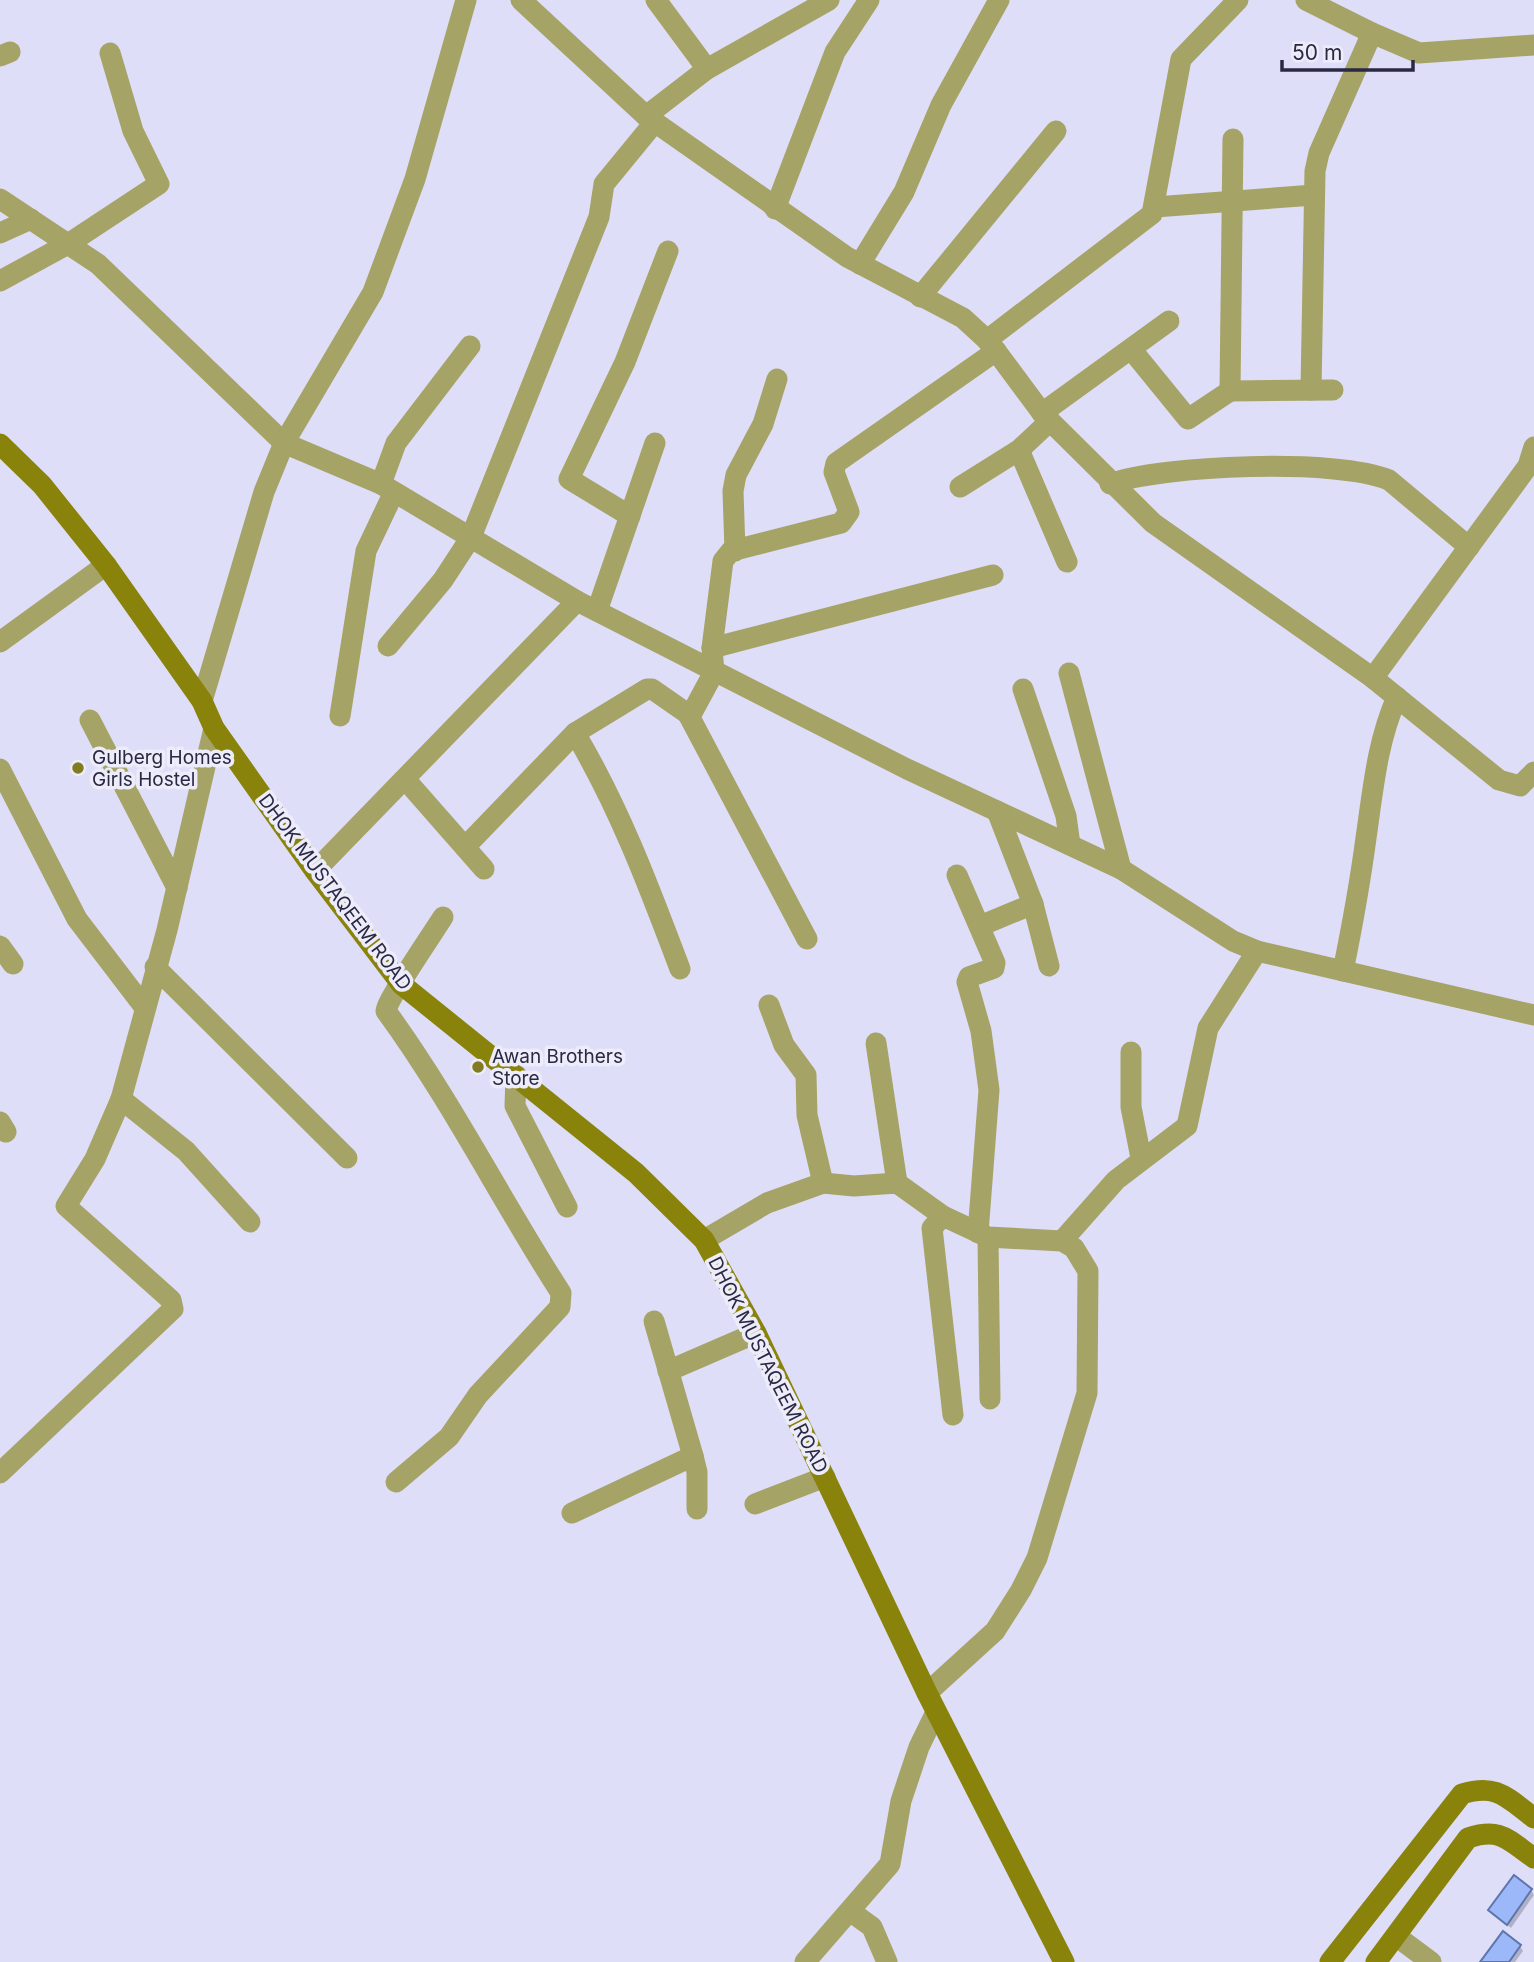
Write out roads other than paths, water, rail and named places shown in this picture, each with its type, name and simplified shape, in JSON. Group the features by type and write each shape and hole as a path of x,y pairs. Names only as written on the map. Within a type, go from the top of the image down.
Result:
{"street":[{"path":"202,701 264,492 284,443 373,292 415,179 466,0"},
{"path":"521,0 650,119 775,209 860,264 963,318 992,346 1046,417 1110,484 1153,523 1373,678 1499,780 1520,786 1534,772"},
{"path":"656,0 707,69"},
{"path":"388,646 443,580 471,537 599,217 604,184 650,119 707,69 829,0"},
{"path":"775,209 835,52 869,0"},
{"path":"860,264 904,192 941,105 999,0"},
{"path":"688,714 693,711 715,672 712,648 723,561 735,551 841,523 849,512 834,472 836,463 992,346 1152,214 1181,59 1238,0"},
{"path":"1306,0 1419,53 1534,45"},
{"path":"1311,390 1314,195 1319,153 1372,33"},
{"path":"0,281 68,244 159,184 133,131 110,53"},
{"path":"920,297 1056,131"},
{"path":"1230,391 1233,139"},
{"path":"1155,206 1314,195"},
{"path":"0,199 98,264 284,443 388,488 577,601 997,811 1121,869 1233,940 1257,951 1534,1015"},
{"path":"0,233 31,219"},
{"path":"629,516 569,480 625,362 668,251"},
{"path":"960,488 1019,450 1046,417 1169,321"},
{"path":"340,716 366,551 388,488 396,443 470,346"},
{"path":"1130,349 1188,419 1230,391 1333,390"},
{"path":"735,551 733,491 736,475 760,432 777,379"},
{"path":"597,611 654,443"},
{"name":"DHOK MUSTAQEEM ROAD","path":"0,444 42,485 106,565 202,701 214,728 315,871 401,984 636,1172 704,1240 756,1333 932,1702 1064,1962"},
{"path":"1373,678 1528,466 1534,447"},
{"path":"1019,450 1067,562"},
{"path":"1110,484 1128,477 1226,467 1348,469 1374,473 1389,480 1469,547"},
{"path":"0,642 106,565"},
{"path":"712,648 993,575"},
{"path":"315,871 577,601"},
{"path":"1069,673 1121,869"},
{"path":"464,847 575,733 652,689 688,714 807,939"},
{"path":"1023,689 1066,816 1070,845"},
{"path":"1343,971 1378,757 1397,698"},
{"path":"90,720 177,888"},
{"path":"0,1473 173,1309 171,1300 65,1206 95,1159 121,1099 177,888 214,728"},
{"path":"575,733 607,788 636,852 680,969"},
{"path":"0,769 78,919 145,1008"},
{"path":"405,779 484,869"},
{"path":"997,811 1033,904 1049,966"},
{"path":"957,875 995,963 994,968 969,977 967,982 981,1031 989,1090 983,1235 990,1399"},
{"path":"980,926 1033,904"},
{"path":"396,1482 449,1437 478,1395 560,1307 562,1300 561,1293 513,1219 439,1088 386,1011 386,1002 401,984 443,917"},
{"path":"0,946 13,964"},
{"path":"1062,1241 1116,1180 1140,1158 1187,1126 1208,1028 1257,951"},
{"path":"155,967 347,1158"},
{"path":"769,1005 783,1045 806,1075 807,1115 823,1184"},
{"path":"876,1042 897,1183"},
{"path":"1131,1052 1131,1107 1140,1158"},
{"path":"516,1075 515,1106 567,1207"},
{"path":"121,1099 186,1151 250,1222"},
{"path":"704,1240 767,1203 823,1184 854,1186 897,1183 943,1216 983,1235 1062,1241 1074,1248 1088,1271 1087,1393 1037,1558 995,1631 932,1702 901,1801 890,1864 805,1962"},
{"path":"943,1216 932,1228 953,1415"},
{"path":"654,1321 697,1472 697,1509"},
{"path":"668,1371 756,1333"},
{"path":"572,1513 693,1456"},
{"path":"755,1504 825,1477"},
{"path":"1330,1962 1462,1794 1479,1789 1494,1789 1534,1818"},
{"path":"1376,1962 1468,1838 1485,1832 1499,1833 1534,1858"},
{"path":"850,1911 872,1927 887,1962"},
{"path":"1396,1936 1431,1962"}],"place":[{"name":"Gulberg Homes Girls Hostel","path":"78,768"},
{"name":"Awan Brothers Store","path":"478,1067"}]}
